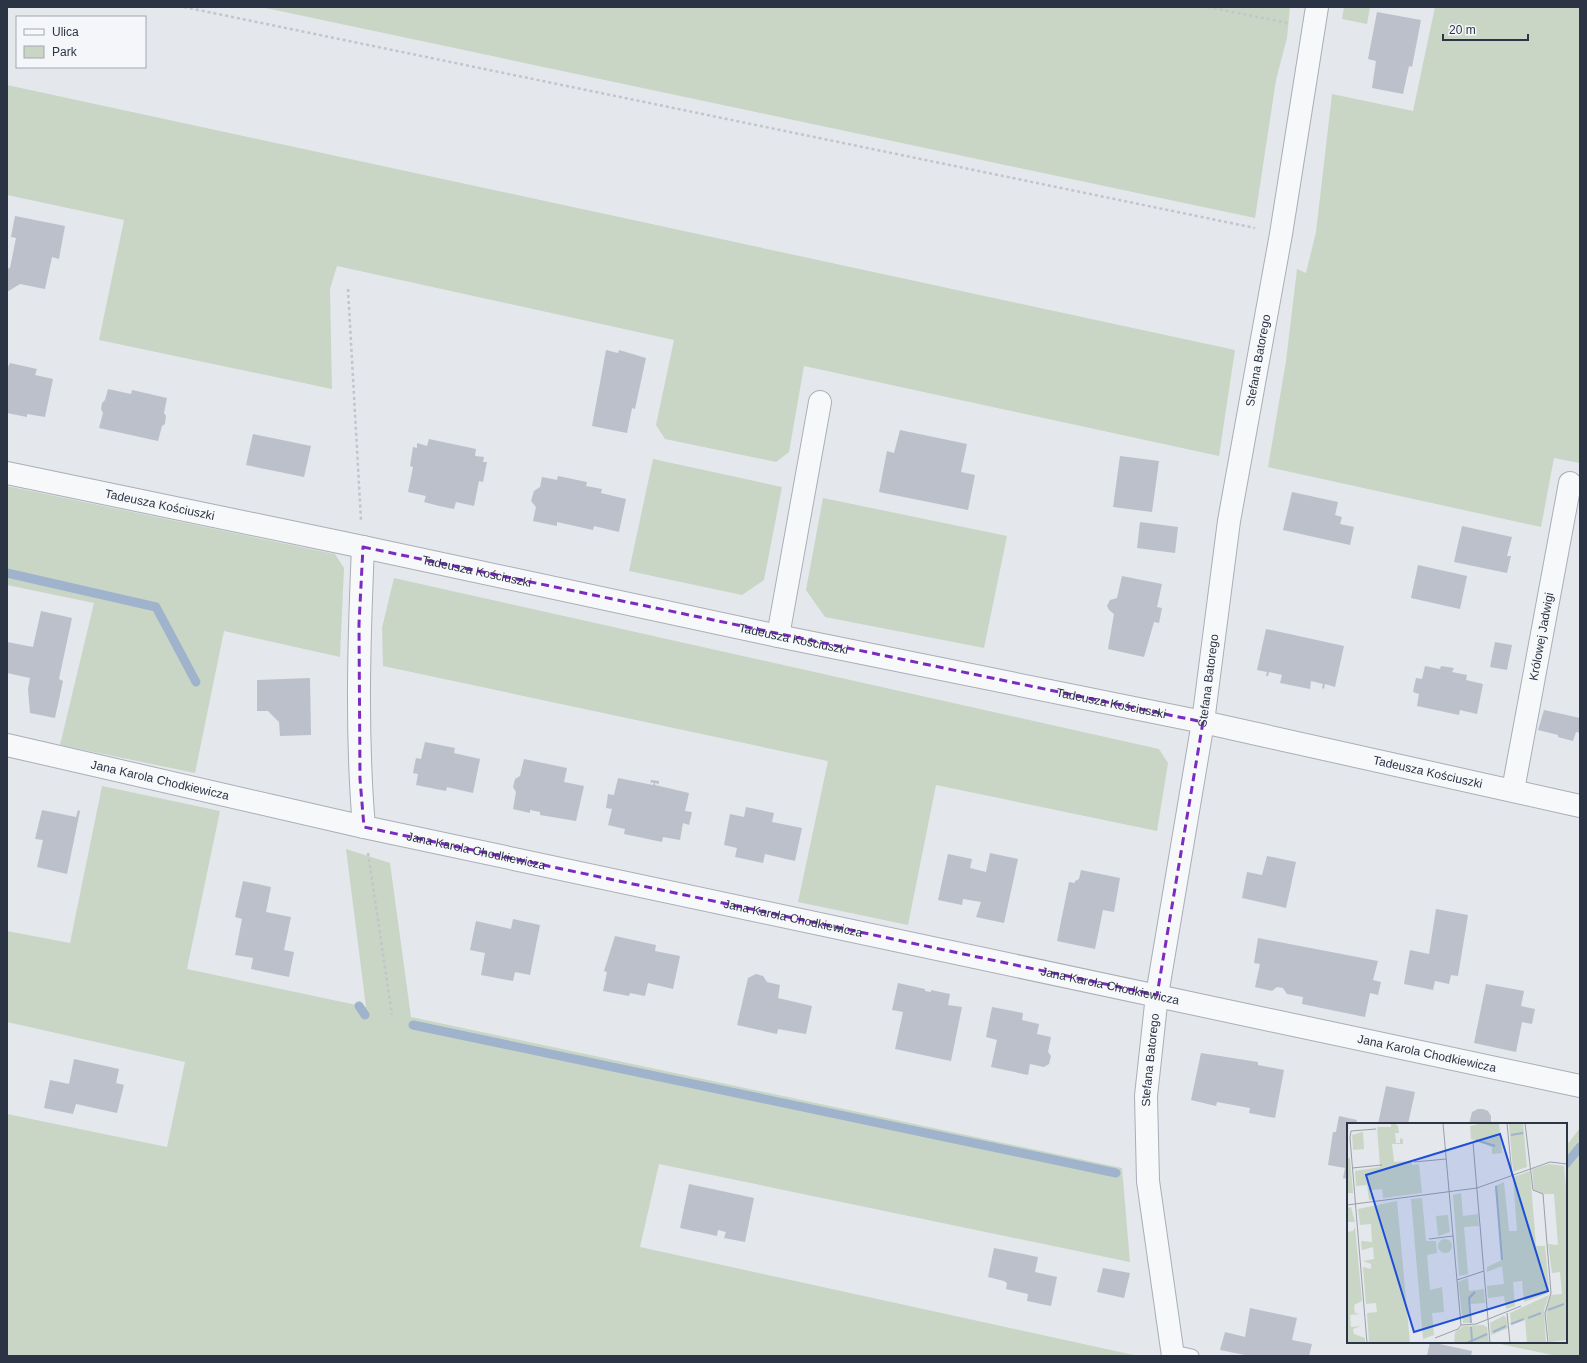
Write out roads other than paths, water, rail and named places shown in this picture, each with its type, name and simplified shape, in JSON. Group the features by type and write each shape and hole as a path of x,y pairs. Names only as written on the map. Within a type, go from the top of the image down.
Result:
{"street":[{"name":"Stefana Batorego","path":"1179,1355 1148,1181 1146,1096 1157,995 1203,722 1229,521 1281,234 1317,7"},
{"path":"778,636 820,402"},
{"name":"Tadeusza Kościuszki","path":"7,473 362,546 778,636 1203,722 1580,806"},
{"name":"Królowej Jadwigi","path":"1513,790 1570,483"},
{"path":"362,546 359,624 360,779 364,827"},
{"name":"Jana Karola Chodkiewicza","path":"7,744 364,827 1580,1086"}],"waterway":[{"path":"7,573 156,607 196,682"},
{"path":"359,1006 365,1015"},
{"path":"413,1025 1116,1173"},
{"path":"1567,1163 1580,1147"}]}
